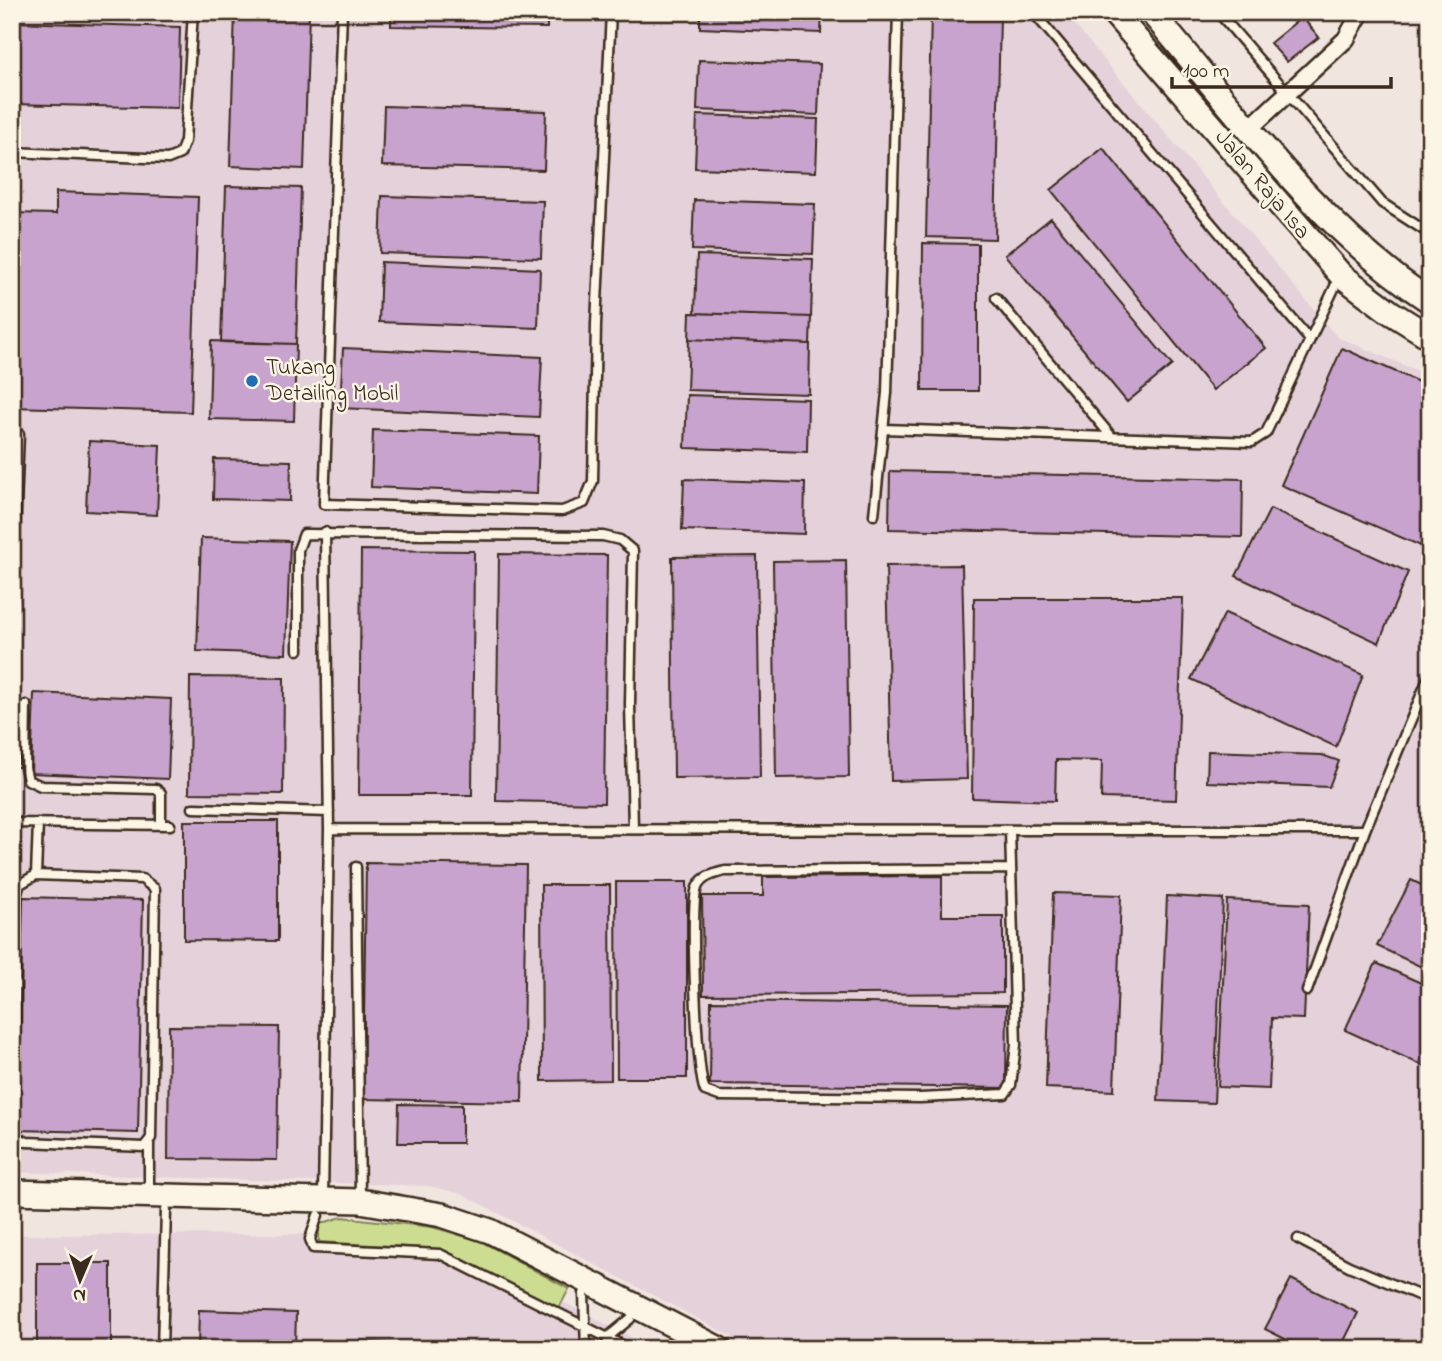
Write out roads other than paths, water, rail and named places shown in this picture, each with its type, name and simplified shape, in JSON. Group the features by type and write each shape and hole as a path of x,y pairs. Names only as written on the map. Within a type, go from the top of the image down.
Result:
{"main road":[{"name":"Jalan Raja Isa","path":"1114,12 1306,239 1341,275 1390,312 1430,337"},
{"name":"Jalan Raja Isa","path":"1151,12 1319,208 1396,279 1430,301"},
{"path":"12,1192 157,1204"},
{"path":"321,1208 360,1201 442,1215 490,1231 586,1289"},
{"path":"12,1206 157,1204 321,1208 438,1226 481,1241 636,1314 719,1349"},
{"path":"636,1314 687,1349"}],"street":[{"path":"1250,128 1287,90 1346,39 1361,12"}],"lane":[{"path":"12,152 168,159 180,154 185,141 193,12"},
{"path":"342,12 324,504 562,512 584,503 593,481 596,324 611,12"},
{"path":"874,515 884,429 898,12"},
{"path":"1033,12 1309,340"},
{"path":"1218,12 1382,203 1430,234"},
{"path":"884,429 1257,440 1266,433 1341,275"},
{"path":"996,298 1111,436"},
{"path":"12,431 19,434 12,602"},
{"path":"325,532 329,829 321,1208 310,1239 313,1248 440,1254 630,1349"},
{"path":"298,650 298,544 304,534 325,532 603,536 620,540 633,551 630,704 633,828"},
{"path":"1307,991 1365,830 1430,674"},
{"path":"12,823 165,825 161,793 156,789 41,786 28,780 24,768 26,705"},
{"path":"193,808 329,812"},
{"path":"36,875 38,823"},
{"path":"329,829 1365,830"},
{"path":"1009,869 725,871 706,877 696,891 695,960 700,1063 705,1091 719,1096 920,1098 1004,1094 1011,1085 1016,1045 1010,830"},
{"path":"356,867 360,1201"},
{"path":"149,1143 135,1148 27,1142 16,1137 13,1126 17,893 20,884 36,875 142,879 155,890 149,1143 157,1204 162,1349"},
{"path":"1298,1239 1349,1266 1430,1300"},
{"path":"586,1289 586,1349"},
{"path":"607,1349 608,1337 636,1314"},
{"path":"323,1346 401,1349"}],"place":[{"name":"Tukang Detailing Mobil","path":"252,381"}]}
